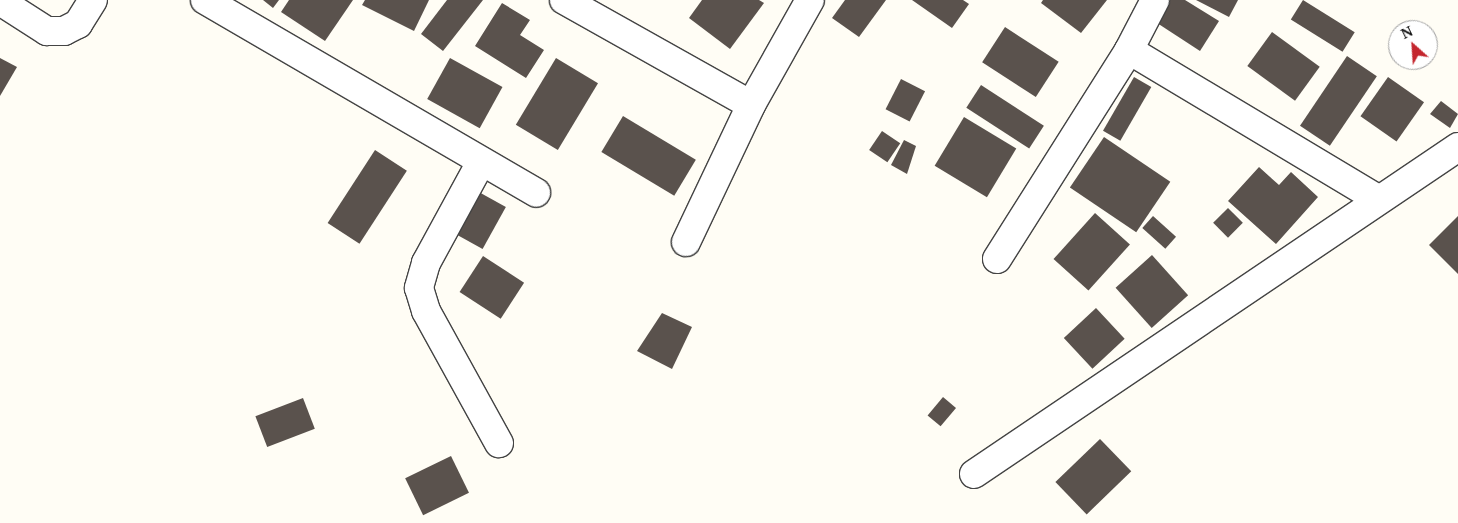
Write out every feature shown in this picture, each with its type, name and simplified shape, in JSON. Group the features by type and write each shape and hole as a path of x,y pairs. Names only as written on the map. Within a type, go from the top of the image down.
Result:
{"street":[{"path":"0,2 47,31 64,31 78,24 93,0"},
{"path":"205,0 536,194"},
{"path":"564,0 750,105"},
{"path":"686,242 750,105 810,0"},
{"path":"997,259 1129,50 1155,0"},
{"path":"1129,50 1376,198"},
{"path":"974,474 1376,198 1458,147"},
{"path":"481,162 426,263 419,288 426,310 499,443"}],"building":[{"path":"263,0 279,0 273,8"},
{"path":"289,0 353,0 325,41 281,12"},
{"path":"365,0 429,0 414,31 362,5"},
{"path":"447,0 483,0 443,51 421,34"},
{"path":"702,0 759,0 764,3 730,49 689,18"},
{"path":"845,0 886,0 859,37 832,18"},
{"path":"912,0 963,0 969,4 952,28"},
{"path":"1043,0 1107,0 1081,33 1041,3"},
{"path":"1167,0 1185,0 1219,21 1200,51 1154,21"},
{"path":"1196,0 1238,0 1229,17"},
{"path":"1303,0 1355,32 1343,52 1291,20"},
{"path":"502,3 530,20 520,35 544,50 526,78 475,46"},
{"path":"1005,27 1059,62 1036,97 982,62"},
{"path":"1272,32 1320,67 1295,101 1247,66"},
{"path":"1347,56 1377,76 1330,146 1300,126"},
{"path":"0,58 17,67 0,96"},
{"path":"450,58 502,87 480,128 427,99"},
{"path":"556,58 598,83 558,150 516,125"},
{"path":"1134,77 1151,87 1120,141 1103,131"},
{"path":"1388,77 1424,102 1397,142 1360,116"},
{"path":"901,79 925,91 910,122 886,109"},
{"path":"981,85 1044,126 1029,148 966,108"},
{"path":"1441,101 1458,114 1450,128 1430,114"},
{"path":"623,116 696,160 674,196 601,152"},
{"path":"964,117 1016,148 987,197 935,166"},
{"path":"882,131 900,143 887,162 869,150"},
{"path":"1104,137 1170,182 1136,232 1070,188"},
{"path":"904,140 916,146 907,174 891,165"},
{"path":"375,150 407,171 359,244 328,223"},
{"path":"1259,167 1279,185 1291,172 1318,197 1276,244 1228,201"},
{"path":"477,191 506,207 483,249 454,233"},
{"path":"1228,208 1243,223 1228,238 1213,223"},
{"path":"1095,213 1130,244 1088,291 1054,259"},
{"path":"1153,216 1176,237 1165,249 1142,228"},
{"path":"1458,216 1458,274 1429,245"},
{"path":"1152,255 1188,295 1152,328 1116,288"},
{"path":"483,256 524,283 501,319 460,292"},
{"path":"1096,308 1125,339 1092,369 1064,338"},
{"path":"662,313 692,327 672,369 637,351"},
{"path":"943,397 956,408 941,426 928,415"},
{"path":"303,398 315,429 267,447 255,416"},
{"path":"1100,439 1131,471 1087,514 1055,482"},
{"path":"451,456 469,493 423,515 405,478"}]}
